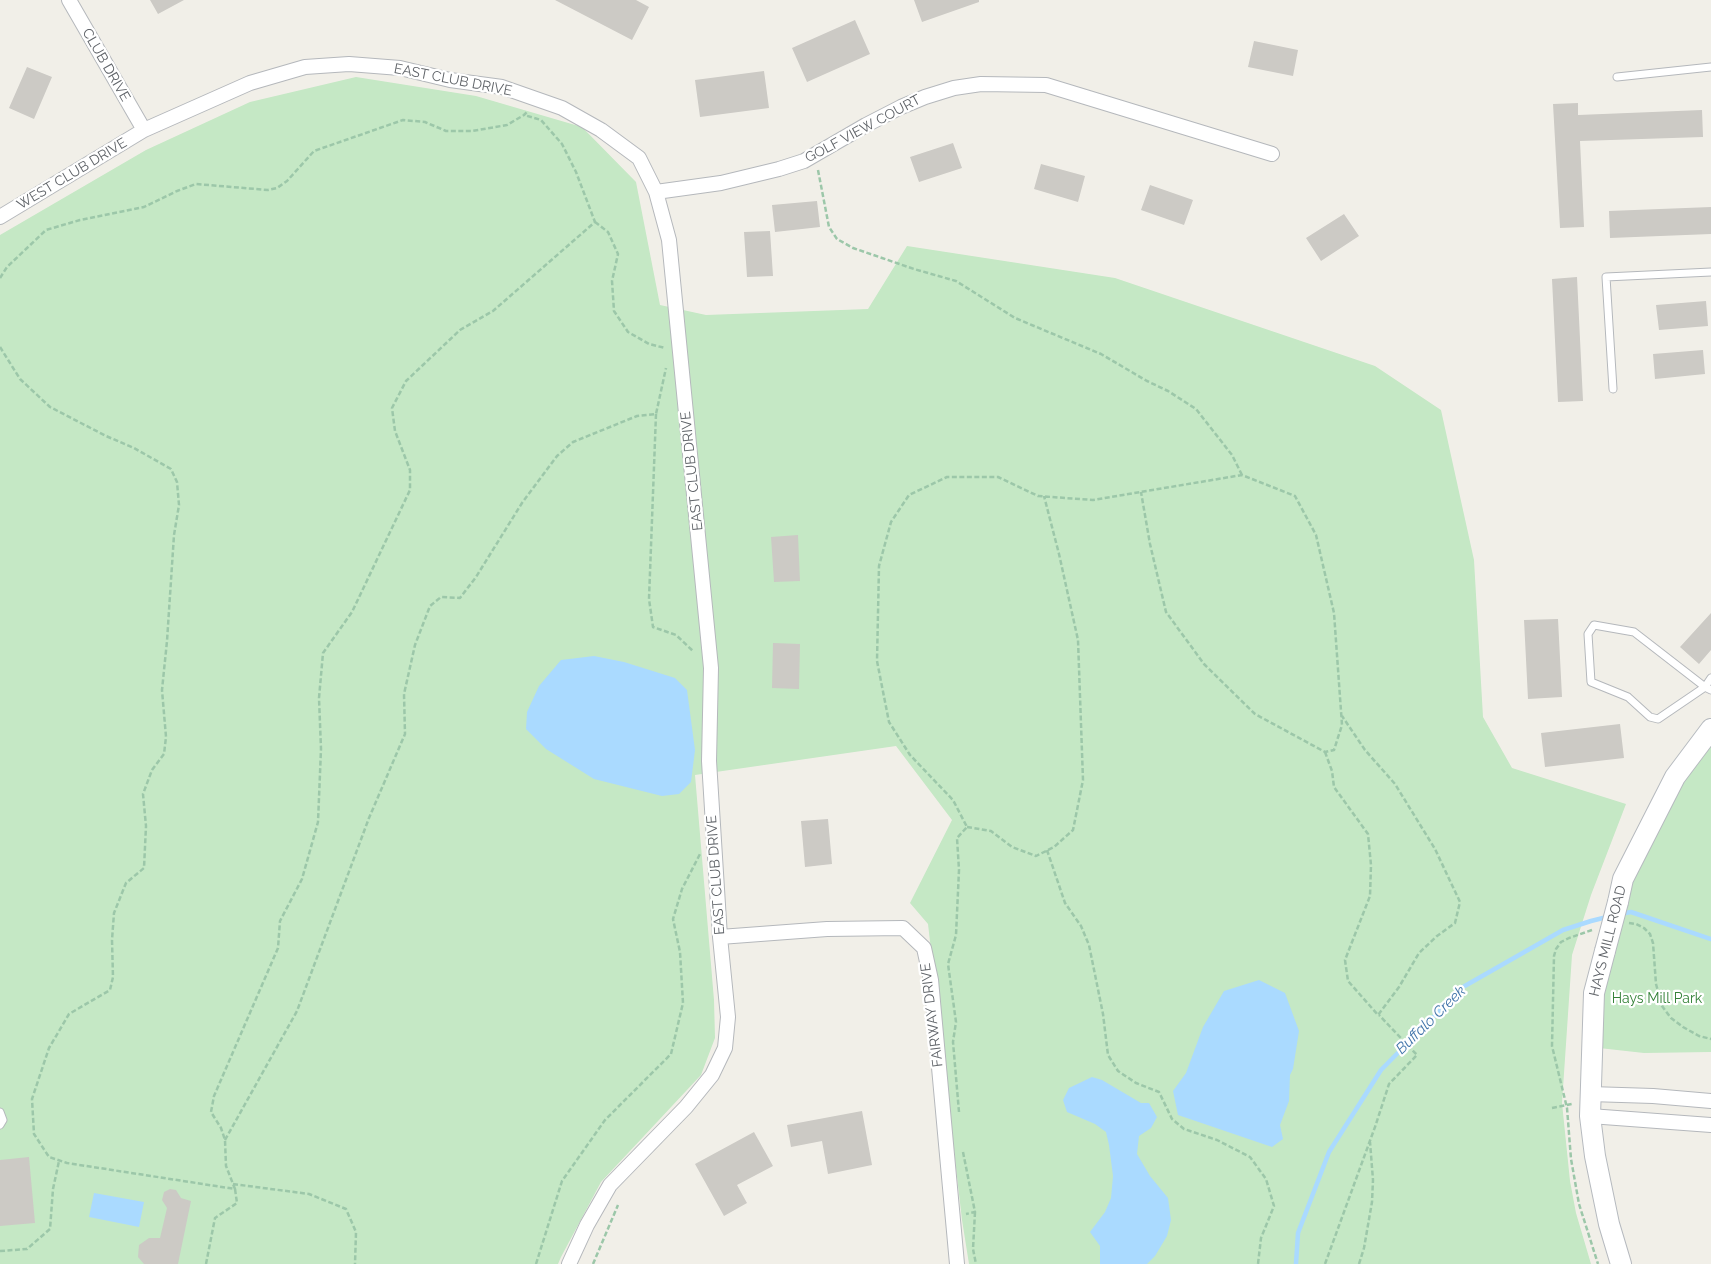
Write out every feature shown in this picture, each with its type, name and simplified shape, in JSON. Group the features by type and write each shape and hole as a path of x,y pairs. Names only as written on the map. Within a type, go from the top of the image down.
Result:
{"street":[{"name":"CLUB DRIVE","path":"69,0 144,130"},
{"name":"EAST CLUB DRIVE","path":"144,130 250,83 305,67 349,64 400,68 450,80 502,88 562,108 601,130 640,158 656,192 669,240 711,668 709,761 720,937 728,1016 723,1052 712,1075 691,1100 610,1185 587,1225 568,1264"},
{"name":"GOLF VIEW COURT","path":"656,192 731,180 804,161 866,125 917,100 954,88 981,84 1046,85 1272,154"},
{"name":"WEST CLUB DRIVE","path":"0,217 144,130"},
{"name":"HAYS MILL ROAD","path":"1621,1264 1609,1224 1595,1156 1590,1104 1594,993 1623,879 1675,777 1711,729"},
{"name":"FAIRWAY DRIVE","path":"720,937 827,928 903,928 924,948 931,980 957,1264"},
{"path":"1590,1104 1653,1096 1711,1101"},
{"path":"1590,1104 1711,1125"}],"lane":[{"path":"1617,77 1711,67"},
{"path":"1613,389 1606,277 1711,272"},
{"path":"1708,688 1634,632 1594,625 1588,634 1591,682 1628,698 1650,717 1658,718 1708,688 1711,678"},
{"path":"0,1112 3,1120 0,1124"}],"path":[{"path":"0,278 13,261 46,230 80,220 144,207 196,184 268,190 277,188 287,181 314,151 402,120 425,122 446,131 472,131 507,125 524,115 539,100"},
{"path":"524,115 541,120 562,144 576,172 595,222 608,232 618,254 612,281 614,311 628,332 649,344 680,351"},
{"path":"816,154 829,227 837,239 853,248 956,281 1015,318 1101,354 1168,391 1196,409 1232,455 1242,475"},
{"path":"206,1264 214,1218 237,1203 235,1189 226,1166 225,1140 221,1128 211,1112 214,1096 278,948 280,921 302,879 318,822 321,749 319,698 323,653 352,612 410,490 410,470 395,431 392,408 406,381 460,330 493,311 595,222"},
{"path":"0,347 20,379 50,407 134,448 170,468 177,482 179,505 174,536 162,690 166,737 164,754 152,770 144,794 146,826 144,868 126,883 114,913 112,940 113,977 110,990 68,1014 49,1048 32,1098 34,1134 49,1157 59,1161 235,1189"},
{"path":"666,368 656,414 648,599 652,627 676,635 711,668"},
{"path":"225,1140 297,1011 369,818 406,734 404,694 415,645 430,606 441,597 460,598 476,577 522,503 557,456 573,442 637,416 656,414"},
{"path":"967,827 953,800 910,755 889,722 877,661 880,566 891,522 909,495 947,477 998,478 1038,496 1093,500 1242,475 1295,496 1316,535 1334,613 1342,725 1334,750 1325,752"},
{"path":"1140,492 1166,612 1204,664 1255,714 1325,752 1332,770 1334,786 1368,834 1371,865 1370,896 1345,960 1348,981 1416,1055 1389,1084 1325,1264"},
{"path":"967,827 991,831 1012,847 1036,856 1054,847 1073,830 1083,780 1078,640 1044,496"},
{"path":"1342,715 1365,750 1394,784 1435,849 1460,902 1455,923 1437,936 1419,954 1399,987 1378,1015"},
{"path":"960,1116 953,1042 956,1022 948,964 956,935 959,870 957,838 967,827"},
{"path":"1047,850 1065,903 1081,926 1089,945 1103,1014 1108,1055 1118,1071 1136,1083 1159,1092 1172,1120 1184,1129 1217,1140 1250,1156 1266,1179 1274,1206 1261,1238 1258,1264"},
{"path":"536,1264 562,1180 605,1120 671,1054 683,1003 680,952 673,919 682,889 700,854"},
{"path":"1552,1108 1590,1104"},
{"path":"1359,1264 1364,1248 1372,1202 1373,1180 1370,1140"},
{"path":"962,1144 975,1212 973,1249 976,1264"},
{"path":"0,1251 27,1249 50,1230 52,1189 59,1161"},
{"path":"233,1184 309,1194 346,1208 356,1232 355,1264"},
{"path":"592,1264 618,1205"},
{"path":"952,1216 975,1212"}],"green space":[{"path":"356,77 476,96 582,127 636,182 660,305 706,315 868,309 907,246 1115,278 1375,366 1441,410 1474,560 1483,717 1512,768 1626,804 1591,895 1572,955 1562,1103 1570,1181 1576,1213 1591,1264 969,1264 962,1220 928,924 910,903 952,820 896,746 695,775 714,1000 715,1038 701,1075 601,1182 558,1264 0,1264 0,235 146,150 250,102"},
{"name":"Hays Mill Park","path":"1711,736 1711,1052 1644,1053 1599,1048 1604,989 1633,867"}],"water":[{"path":"594,656 624,662 675,678 687,690 695,750 691,782 679,794 662,796 594,779 546,749 526,729 527,712 539,686 561,660"},
{"path":"1259,980 1285,993 1299,1031 1293,1069 1290,1075 1289,1101 1280,1125 1283,1139 1272,1147 1178,1115 1173,1091 1186,1073 1203,1027 1224,991"},
{"path":"1092,1077 1102,1080 1141,1103 1149,1103 1157,1117 1151,1128 1139,1136 1137,1154 1150,1176 1168,1198 1171,1220 1167,1236 1155,1256 1147,1264 1100,1264 1100,1246 1090,1232 1105,1212 1111,1198 1113,1176 1109,1145 1106,1132 1095,1124 1067,1112 1063,1100 1069,1088"},
{"path":"94,1193 144,1202 139,1227 89,1217"}],"building":[{"path":"150,0 184,0 158,14"},
{"path":"555,0 636,0 649,7 632,40"},
{"path":"914,0 979,0 979,2 922,22"},
{"path":"855,20 870,54 807,82 792,48"},
{"path":"1254,41 1298,50 1293,76 1248,67"},
{"path":"27,67 52,77 34,119 9,108"},
{"path":"764,71 769,108 700,117 695,80"},
{"path":"1578,103 1578,115 1702,110 1703,137 1580,141 1584,227 1560,228 1553,104"},
{"path":"953,143 962,168 919,182 910,157"},
{"path":"1041,164 1085,176 1078,202 1034,189"},
{"path":"1150,185 1193,200 1184,225 1141,210"},
{"path":"817,201 820,227 775,232 772,205"},
{"path":"1711,207 1711,234 1610,238 1609,211"},
{"path":"1344,214 1359,236 1321,261 1306,238"},
{"path":"770,231 773,276 747,277 744,232"},
{"path":"1577,277 1583,401 1558,402 1552,279"},
{"path":"1706,301 1708,326 1659,330 1656,305"},
{"path":"1703,350 1705,374 1655,379 1653,354"},
{"path":"798,535 800,581 774,582 771,537"},
{"path":"1711,613 1711,650 1699,664 1680,647"},
{"path":"1558,619 1562,697 1528,699 1524,620"},
{"path":"773,643 800,644 799,689 772,688"},
{"path":"1620,724 1624,758 1545,767 1541,733"},
{"path":"828,819 832,864 805,867 801,821"},
{"path":"862,1111 872,1165 828,1174 822,1141 791,1147 787,1125"},
{"path":"754,1132 773,1166 737,1185 747,1203 724,1216 695,1164"},
{"path":"29,1157 35,1223 0,1226 0,1160"},
{"path":"170,1189 176,1190 181,1198 191,1201 178,1264 144,1264 138,1257 139,1245 149,1238 160,1238 167,1208 162,1200 164,1192"}],"waterway":[{"name":"Buffalo Creek","path":"1620,914 1631,912 1711,939"},
{"name":"Buffalo Creek","path":"1296,1264 1298,1233 1329,1152 1381,1070 1463,987 1563,930 1607,917"}]}
